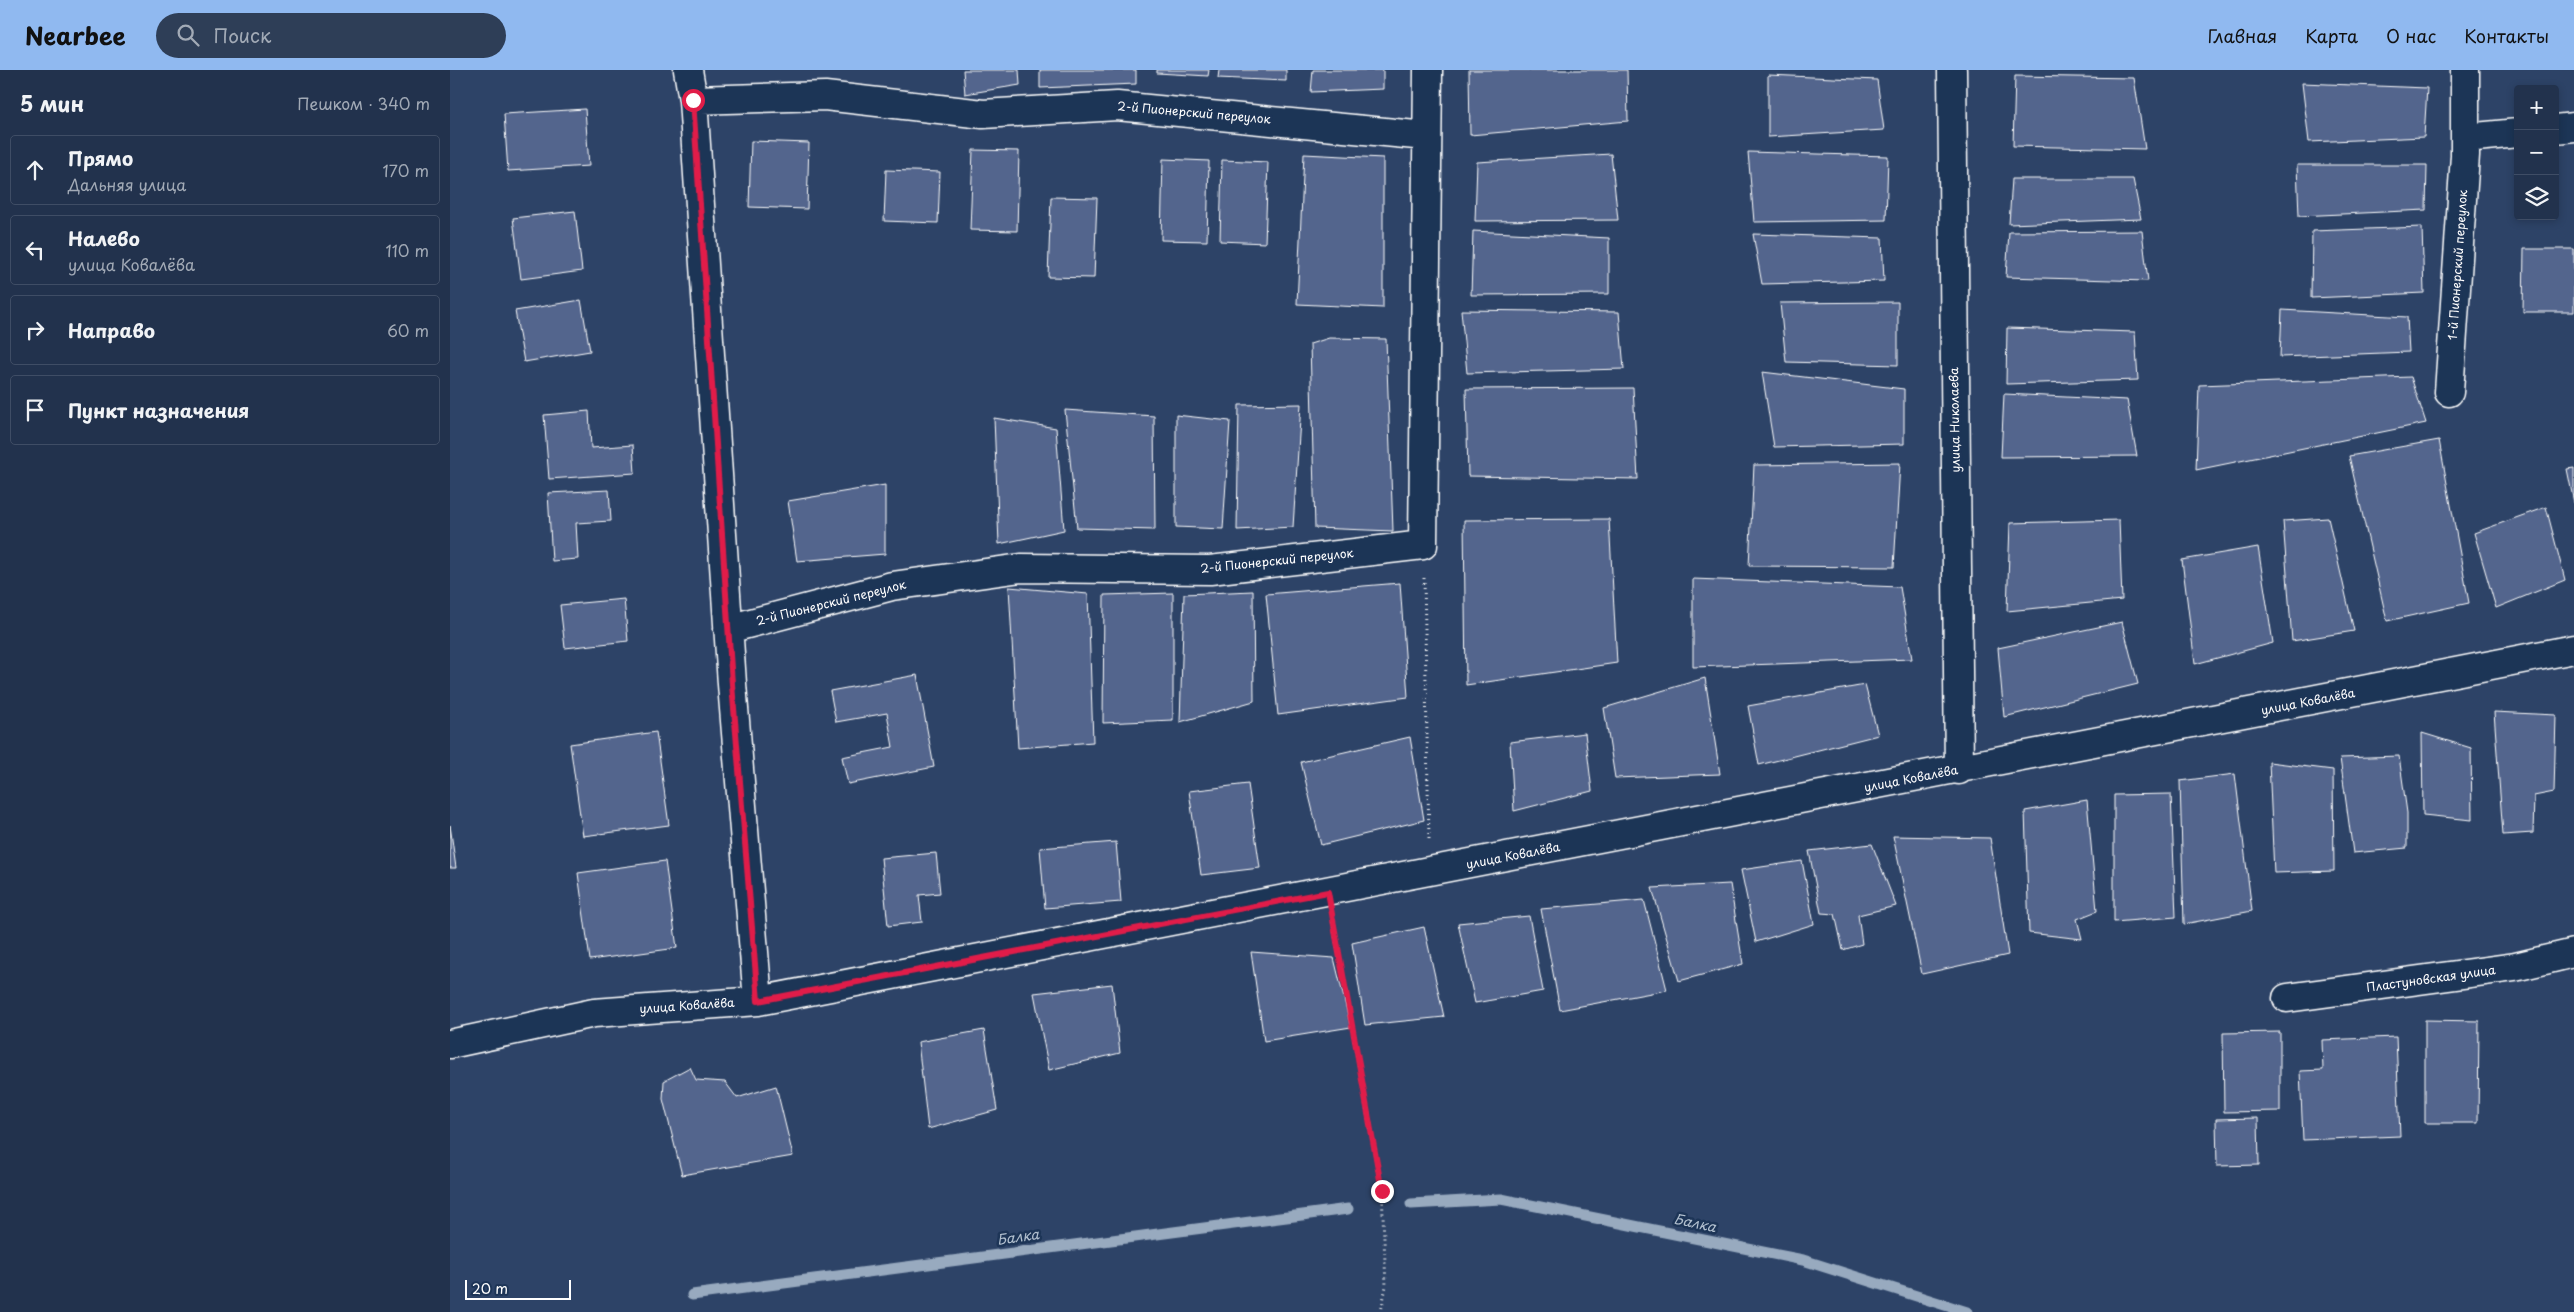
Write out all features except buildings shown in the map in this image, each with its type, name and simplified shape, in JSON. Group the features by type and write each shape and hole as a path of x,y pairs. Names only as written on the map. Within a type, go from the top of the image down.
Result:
{"street":[{"path":"688,70 693,100 728,629 758,1001"},
{"path":"1423,545 1428,70"},
{"name":"улица Николаева","path":"1952,70 1959,770"},
{"name":"1-й Пионерский переулок","path":"2449,392 2465,138 2465,70"},
{"name":"2-й Пионерский переулок","path":"693,100 825,96 983,114 1117,106 1426,136"},
{"path":"2559,129 2574,127"},
{"path":"2465,138 2514,133"},
{"name":"2-й Пионерский переулок","path":"728,629 892,586 1021,568 1210,570 1423,545"},
{"name":"улица Ковалёва","path":"450,1044 594,1013 758,1001 1959,770 2574,649"},
{"name":"Пластуновская улица","path":"2287,998 2516,967 2574,953"}],"path":[{"path":"1423,545 1430,872"},
{"path":"1328,892 1382,1191 1386,1286 1382,1312"}],"waterway":[{"name":"Балка","path":"1411,1204 1501,1199 1803,1260 1967,1312"},
{"name":"Балка","path":"692,1295 1348,1209"}],"route":[{"path":"693,100 713,427 758,1001 1328,892 1382,1191"}]}
